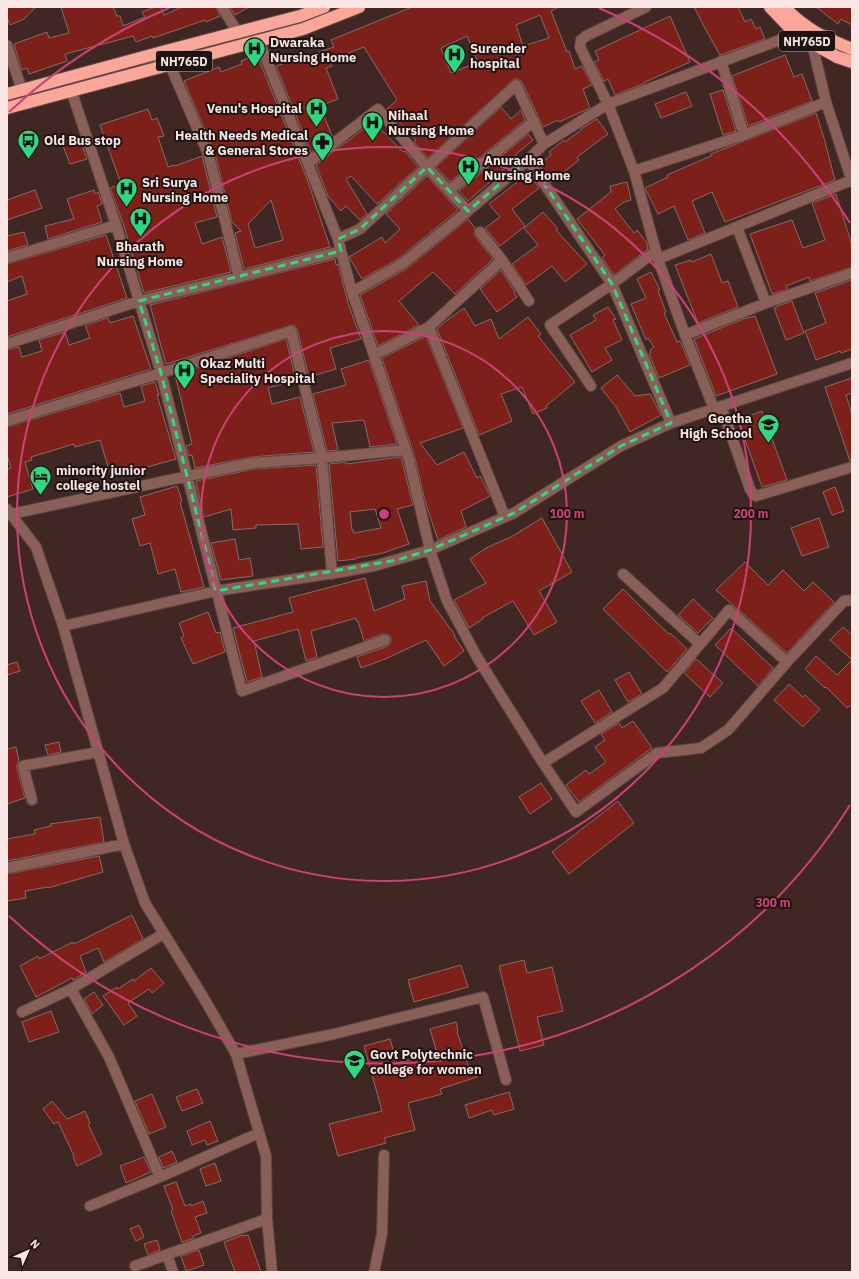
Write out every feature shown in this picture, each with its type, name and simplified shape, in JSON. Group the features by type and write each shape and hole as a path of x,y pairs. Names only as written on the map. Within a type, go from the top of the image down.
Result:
{"highway":[{"name":"NH765D","path":"7,94 300,16 324,7"},
{"name":"NH765D","path":"7,108 303,29 359,7"},
{"name":"NH765D","path":"770,7 796,34 837,57 852,62"},
{"name":"NH765D","path":"784,7 797,20 812,30 852,49"}],"street":[{"path":"222,7 238,33"},
{"path":"646,7 586,36 581,40 580,47 608,104 634,171 657,255 685,335 717,407 750,489 756,496 852,467"},
{"path":"352,292 402,264 468,211 528,160 544,144 608,104 796,34"},
{"path":"259,41 338,239 352,292 405,450 430,550 451,608 478,656 543,763 576,812 657,753 701,748 728,730 787,662 844,601 852,600"},
{"path":"591,386 550,325 657,255 737,227 852,181 826,102 812,44"},
{"path":"7,45 22,90"},
{"path":"721,61 744,135"},
{"path":"170,65 209,156 239,276"},
{"path":"338,239 360,229 516,85 544,144"},
{"path":"71,90 116,225 161,373 242,691 385,640"},
{"path":"634,171 744,135 826,102"},
{"path":"308,162 378,110 427,167 468,211"},
{"path":"450,190 534,121"},
{"path":"528,160 612,284 671,423"},
{"path":"7,258 116,225"},
{"path":"737,227 766,303"},
{"path":"480,232 502,260 529,301"},
{"path":"7,344 139,301 341,251"},
{"path":"374,356 429,327 502,260"},
{"path":"685,335 766,303 852,272"},
{"path":"429,327 505,517"},
{"path":"7,420 161,373 291,330 322,458 332,574"},
{"path":"63,626 216,592 332,574 397,560 430,550 526,507 621,446 671,423 852,363"},
{"path":"272,1272 267,1219 266,1156 236,1054 202,995 145,903 124,844 63,626 36,547 8,512 253,463 405,450"},
{"path":"623,574 700,644"},
{"path":"543,763 663,688 729,610 787,662"},
{"path":"32,800 23,766 98,752"},
{"path":"7,868 124,844"},
{"path":"22,1012 71,989 163,934"},
{"path":"71,989 109,1057 160,1177"},
{"path":"236,1054 334,1034 483,997 506,1080"},
{"path":"90,1206 259,1133"},
{"path":"374,1272 382,1234 384,1155"},
{"path":"135,1266 267,1219"},
{"path":"167,1255 173,1272"}],"highlighted area":[{"path":"528,160 612,284 671,423 621,446 514,513 430,550 397,560 216,591 161,373 139,301 341,251 338,239 360,229 427,167 468,211"}],"building":[{"path":"7,7 36,7 24,19 10,25 7,17"},
{"path":"61,7 113,7 117,16 120,16 123,26 145,17 142,12 155,7 161,7 164,15 182,7 216,7 220,16 206,22 205,20 153,38 152,36 136,42 133,36 65,54 67,61 29,74 27,68 22,70 14,44 47,32 49,38 69,33"},
{"path":"230,7 249,7 235,15"},
{"path":"412,7 559,7 551,11 567,52 569,51 575,69 582,66 592,85 583,89 590,108 559,122 558,120 543,127 522,82 518,79 514,79 428,158 414,142 416,140 387,109 397,100 364,47 330,60 332,66 326,68 338,99 320,106 332,136 311,153 276,66 334,47 331,40","holes":["540,15 549,38 523,46 516,25","467,36 478,62 451,73 441,48"]},
{"path":"694,7 738,7 745,22 751,19 756,29 760,27 765,39 720,55"},
{"path":"816,7 852,7 852,25 841,19 838,24"},
{"path":"670,16 690,62 615,95 608,79 604,81 594,62 599,60 595,51"},
{"path":"257,55 307,179 330,247 244,269 235,233 241,231 232,222 215,154 184,81 219,67 221,72 242,64 241,61","holes":["271,200 283,240 255,248 248,224"]},
{"path":"785,55 794,77 802,74 812,101 748,126 732,76"},
{"path":"723,90 736,131 723,135 710,94"},
{"path":"686,92 692,106 661,118 655,104"},
{"path":"501,107 511,119 521,110 525,120 450,182 436,167"},
{"path":"148,109 152,120 157,118 164,136 158,137 168,167 175,166 202,156 217,217 195,223 202,244 222,237 231,272 144,293 123,223 110,188 121,184 100,125"},
{"path":"816,113 835,180 725,222 712,192 692,201 705,233 688,240 674,206 658,214 645,188 668,177 667,175 711,156 711,154"},
{"path":"597,119 608,134 577,157 579,160 551,182 539,165 551,155 549,152 564,140 565,142 581,129"},
{"path":"373,121 403,152 405,151 418,167 377,204 351,176 346,179 367,214 360,220 346,206 341,211 328,196 316,165"},
{"path":"528,134 533,140 515,155 517,158 468,201 459,191"},
{"path":"79,137 87,159 70,164 62,143"},
{"path":"529,173 539,188 512,209 525,226 500,246 485,228 500,217 489,204"},
{"path":"427,176 458,210 398,259 362,279 349,257 382,237 385,243 400,229 386,214"},
{"path":"627,182 631,200 624,202 615,209 634,233 637,230 647,243 648,249 614,275 602,258 605,255 577,219 611,192 610,186"},
{"path":"35,190 42,208 7,220 7,200"},
{"path":"94,190 95,194 98,192 102,204 97,206 102,222 48,239 45,226 74,219 67,199"},
{"path":"836,194 852,245 852,267 810,281 809,277 786,286 788,289 772,294 750,234 792,220 803,248 825,240 812,203"},
{"path":"543,212 558,229 556,230 587,264 565,282 552,266 526,285 512,264 538,245 524,228"},
{"path":"468,219 475,228 475,236 493,259 455,294 433,272 399,301 419,325 378,346 360,295 406,269"},
{"path":"24,232 28,245 7,251 7,236"},
{"path":"106,235 127,298 7,337 7,301 27,294 22,276 7,282 7,264"},
{"path":"711,254 722,283 728,281 738,307 698,323 675,265 691,260 692,262"},
{"path":"335,259 336,265 338,264 348,303 361,339 330,348 336,369 309,377 297,329 292,325 166,364 150,305"},
{"path":"501,270 517,297 497,312 480,289"},
{"path":"651,272 660,290 658,291 666,312 664,313 677,342 679,341 681,343 690,365 659,378 649,354 651,353 650,350 654,347 648,338 646,340 631,304 646,298 637,279"},
{"path":"852,280 852,349 841,353 840,351 816,360 805,331 826,323 815,293"},
{"path":"792,301 804,333 786,340 774,308"},
{"path":"608,307 616,319 613,320 622,340 605,348 612,360 592,372 570,335 596,320 593,315"},
{"path":"464,308 475,326 491,319 499,339 528,317 541,334 538,336 575,382 546,406 547,408 533,414 522,387 501,394 512,421 479,435 437,329"},
{"path":"133,316 151,369 7,414 7,350 19,347 22,357 42,351 39,340 65,332 69,345 90,338 85,325 108,318 110,323"},
{"path":"755,316 777,374 716,396 694,339 743,319"},
{"path":"426,336 463,428 420,443 437,465 464,452 477,478 480,476 490,496 461,511 466,527 438,540 425,501 415,458 382,358"},
{"path":"286,339 296,380 268,388 272,404 300,397 314,452 252,457 195,468 192,455 189,456 186,446 192,444 175,375"},
{"path":"369,360 397,444 370,447 364,420 332,423 338,450 327,451 313,394 346,385 341,369"},
{"path":"617,375 635,396 650,394 661,415 630,432 616,407 601,388"},
{"path":"852,378 852,393 846,395 852,414 852,461 850,461 825,387"},
{"path":"155,382 159,395 157,395 176,459 111,477 100,440 75,447 74,444 31,457 32,460 25,462 33,489 7,497 7,469 11,468 7,455 7,427 120,393 124,407 145,401 141,386"},
{"path":"762,411 787,480 762,487 738,420"},
{"path":"401,457 413,505 397,509 409,544 383,553 338,561 329,464 346,462 346,464","holes":["375,509 381,528 354,533 352,530 350,512"]},
{"path":"316,465 323,547 301,549 298,524 256,525 256,528 233,530 231,509 204,517 196,481 254,469"},
{"path":"177,486 182,501 180,502 204,587 181,592 175,569 158,574 150,543 140,546 132,519 145,515 140,497"},
{"path":"835,487 844,511 832,515 823,492"},
{"path":"542,518 572,572 539,591 557,622 534,635 513,601 482,618 483,619 469,628 454,600 486,583 470,559 486,548 511,537"},
{"path":"819,518 829,547 802,556 791,528"},
{"path":"235,539 239,560 250,558 253,576 221,580 211,543"},
{"path":"745,562 768,585 783,570 804,591 813,582 834,602 787,653 716,590"},
{"path":"365,578 374,611 405,599 402,586 426,581 430,601 455,635 454,636 464,651 444,666 426,640 385,659 361,668 357,657 388,646 391,642 391,638 389,635 383,634 364,641 356,618 311,631 317,657 306,661 298,629 254,641 262,677 247,682 233,628 293,612 289,598"},
{"path":"623,589 655,621 687,649 667,672 603,609"},
{"path":"693,599 713,618 698,633 678,615"},
{"path":"208,612 216,633 220,632 225,652 193,664 181,638 184,636 179,623"},
{"path":"843,627 852,635 852,660 830,640"},
{"path":"731,628 773,668 758,686 715,645"},
{"path":"816,656 837,675 852,660 852,704 847,708 805,669"},
{"path":"696,659 723,683 710,697 684,673"},
{"path":"17,662 20,671 7,675 7,665"},
{"path":"629,672 642,694 628,702 615,680"},
{"path":"789,684 803,697 805,695 820,709 803,727 774,700"},
{"path":"599,690 612,712 595,723 581,701"},
{"path":"633,721 652,748 579,802 566,785 586,770 589,774 606,762 595,747 605,740 601,734 619,723 622,728"},
{"path":"59,742 61,752 48,755 45,745"},
{"path":"16,747 19,761 17,768 25,798 7,804 7,749"},
{"path":"541,783 552,799 530,814 519,797"},
{"path":"618,801 634,823 569,874 552,852"},
{"path":"100,817 104,842 7,861 7,839 35,834 34,830 51,826 50,824"},
{"path":"99,856 103,872 48,888 25,891 26,898 7,901 7,874"},
{"path":"132,915 143,939 104,962 98,948 80,956 86,972 73,980 72,978 36,997 20,966 38,956 39,959 73,942 74,944"},
{"path":"524,960 527,973 552,967 563,1011 537,1017 544,1045 520,1051 499,966"},
{"path":"461,965 468,987 414,1002 408,980"},
{"path":"151,968 164,983 152,993 149,989 128,1003 137,1016 124,1025 103,996 117,987 118,989 133,979 134,981"},
{"path":"94,992 103,1005 92,1014 84,999"},
{"path":"51,1011 59,1032 29,1042 22,1022"},
{"path":"456,1022 457,1032 469,1068 473,1067 477,1077 440,1089 442,1094 408,1103 415,1130 384,1138 386,1143 338,1156 329,1124 382,1111 364,1046 390,1039 397,1063 437,1053 430,1029"},
{"path":"197,1089 203,1103 182,1111 176,1097"},
{"path":"509,1092 514,1109 494,1115 492,1110 469,1118 465,1105"},
{"path":"152,1094 166,1127 149,1134 135,1101"},
{"path":"52,1101 67,1119 85,1111 90,1123 88,1124 102,1154 77,1166 73,1157 74,1156 58,1122 54,1124 43,1109"},
{"path":"210,1121 218,1141 207,1145 205,1140 192,1145 187,1131"},
{"path":"172,1151 177,1162 163,1168 159,1157"},
{"path":"144,1157 151,1172 126,1183 120,1166"},
{"path":"215,1163 221,1181 206,1186 200,1169"},
{"path":"176,1182 185,1206 191,1204 191,1206 203,1201 207,1213 195,1217 201,1233 193,1236 194,1238 182,1242 171,1211 173,1210 164,1186"},
{"path":"139,1225 144,1237 136,1241 130,1229"},
{"path":"243,1235 248,1235 261,1272 235,1272 224,1242"},
{"path":"157,1240 160,1250 148,1255 144,1244"},
{"path":"199,1250 204,1265 186,1271 181,1256"}],"place":[{"name":"Dwaraka Nursing Home","path":"254,68"},
{"name":"Surender hospital","path":"455,74"},
{"name":"Venu's Hospital","path":"317,128"},
{"name":"Nihaal Nursing Home","path":"372,142"},
{"name":"Old Bus stop","path":"28,160"},
{"name":"Health Needs Medical & General Stores","path":"323,162"},
{"name":"Anuradha Nursing Home","path":"468,186"},
{"name":"Sri Surya Nursing Home","path":"126,208"},
{"name":"Bharath Nursing Home","path":"140,238"},
{"name":"Okaz Multi Speciality Hospital","path":"184,390"},
{"name":"Geetha High School","path":"768,444"},
{"name":"minority junior college hostel","path":"40,496"},
{"name":"Govt Polytechnic college for women","path":"355,1080"}]}
